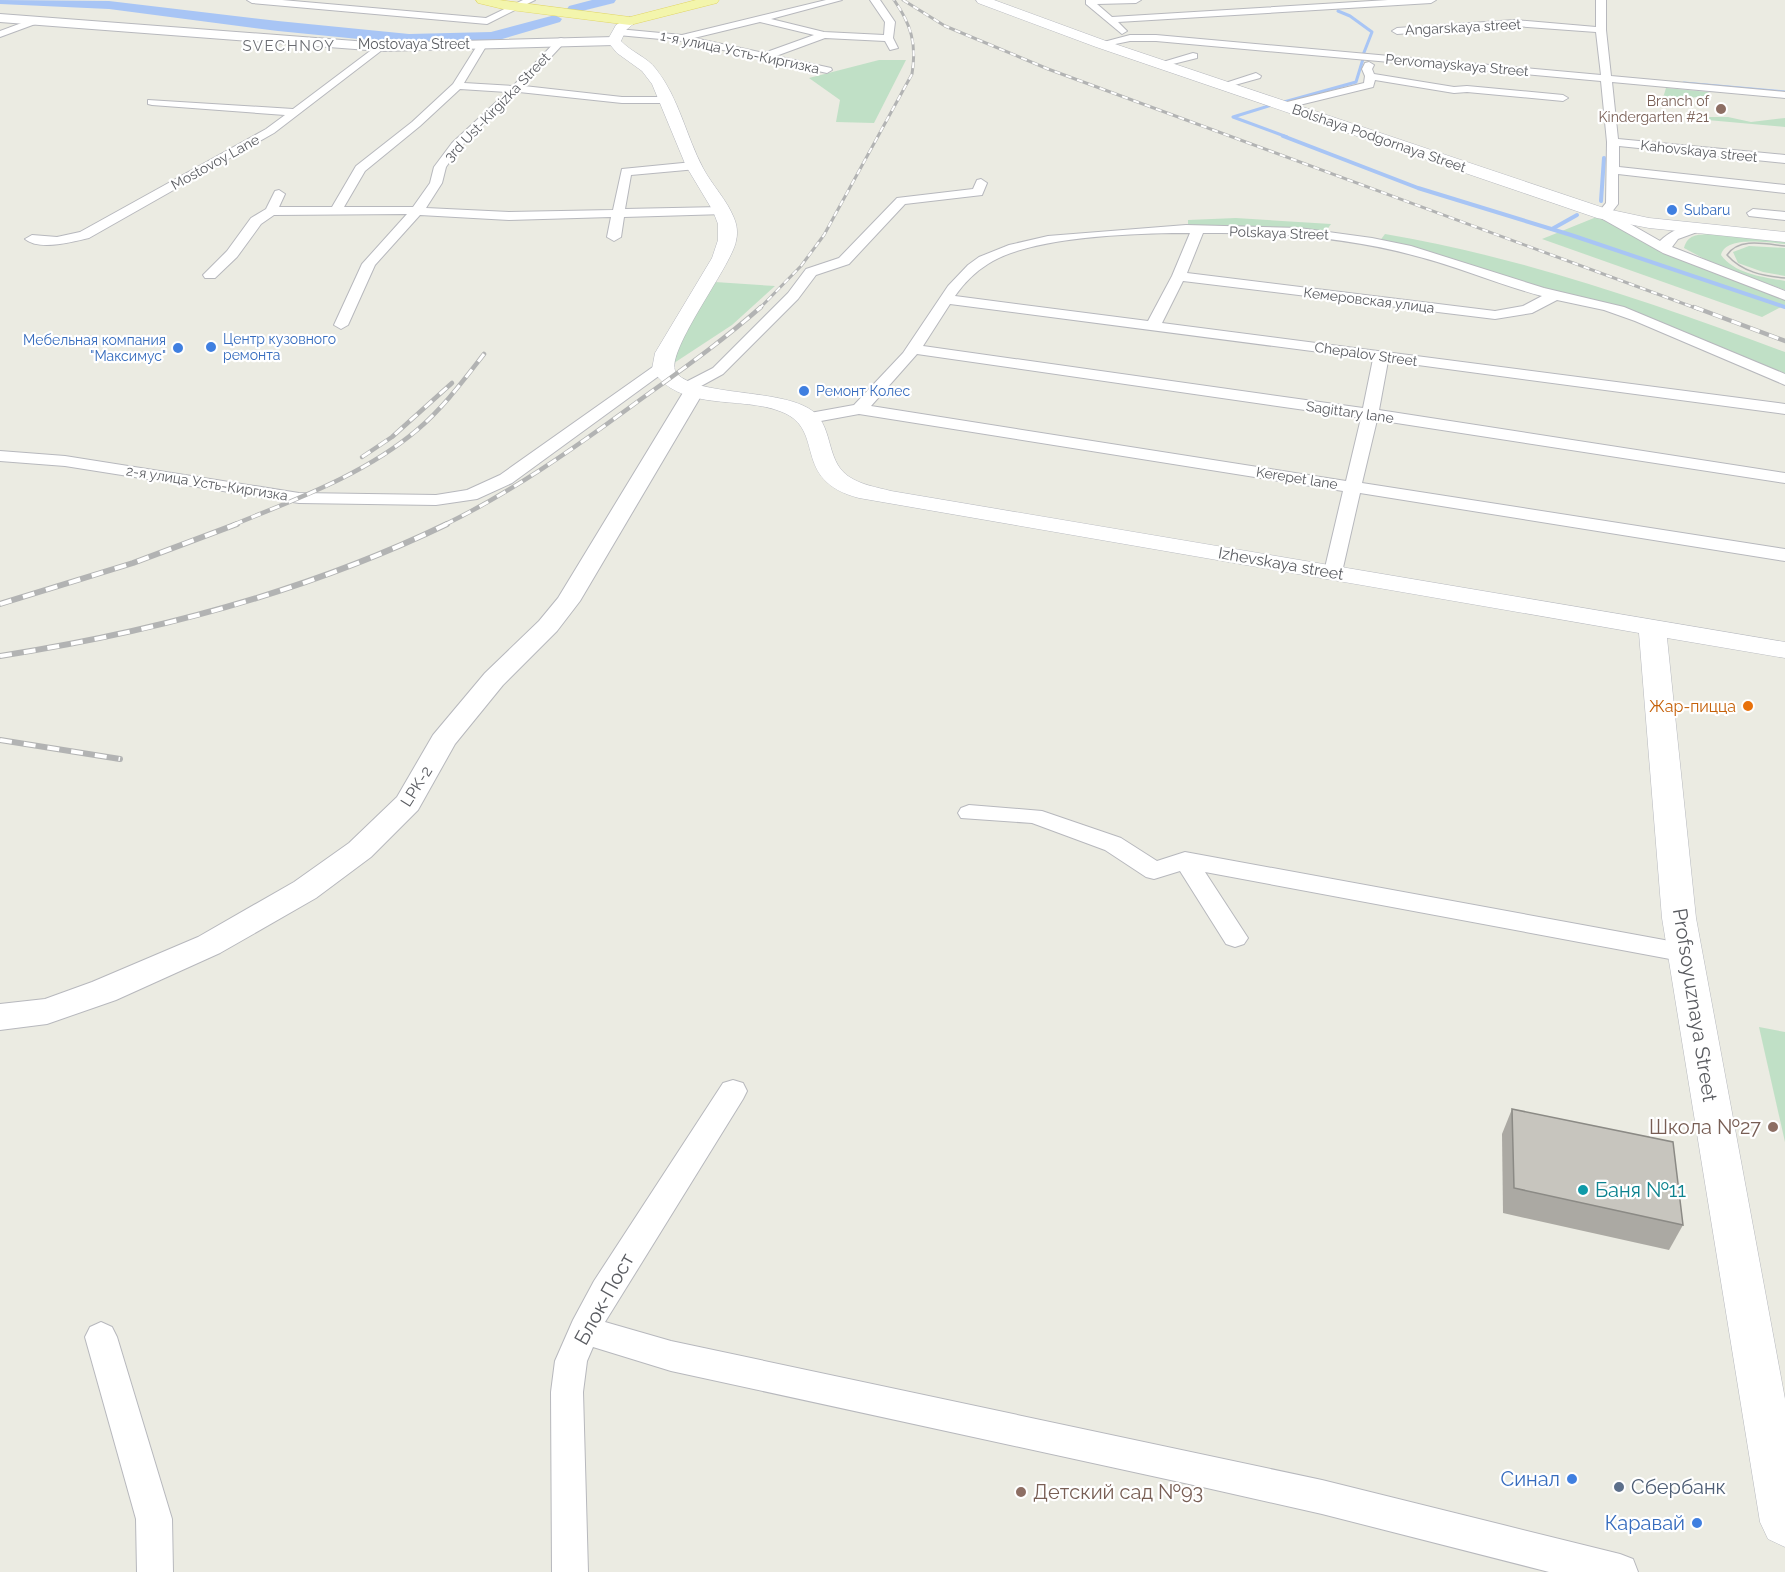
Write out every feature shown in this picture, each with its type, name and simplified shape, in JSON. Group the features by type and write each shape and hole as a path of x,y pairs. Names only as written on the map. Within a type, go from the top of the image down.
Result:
{"main road":[{"path":"483,0 524,4 630,21 712,0"},
{"name":"Bolshaya Podgornaya Street","path":"982,0 1101,44 1603,214 1649,223 1785,237"},
{"path":"630,21 616,36 622,50 650,70 693,166 722,211 728,232 716,267 671,339 662,367 664,374 690,389 790,407 813,422"},
{"name":"Izhevskaya street","path":"813,422 824,464 833,476 848,487 891,498 1785,650"},
{"name":"Profsoyuznaya Street","path":"1652,627 1679,918 1785,1522"}],"street":[{"path":"252,0 487,21 524,4"},
{"path":"682,38 837,0"},
{"path":"875,0 890,22 888,38 893,48"},
{"path":"1130,38 1089,2 1136,0"},
{"path":"1267,0 1280,10"},
{"path":"1111,20 1431,0"},
{"path":"1601,0 1601,30 1613,142 1612,204 1603,214 1623,228 1665,248 1785,296"},
{"name":"Mostovaya Street","path":"0,18 381,47 561,41 616,36"},
{"path":"761,19 824,35 888,38"},
{"path":"0,34 35,21"},
{"name":"Angarskaya street","path":"1397,31 1515,23 1601,30"},
{"path":"1199,42 1206,30"},
{"path":"763,57 824,35"},
{"name":"1-я улица Усть-Киргизка","path":"616,36 682,38 827,70"},
{"name":"Pervomayskaya Street","path":"1101,44 1130,38 1156,38 1785,95"},
{"name":"3rd Ust-Kirgizka Street","path":"341,325 369,264 417,211 436,183 440,167 456,145 517,88 561,41"},
{"path":"336,210 360,169 416,124 457,86 483,43"},
{"name":"Mostovoy Lane","path":"32,239 57,241 84,235 270,131 381,47"},
{"path":"1161,64 1193,56"},
{"path":"1283,106 1369,85 1370,76 1367,69 1372,58"},
{"path":"1224,85 1256,76"},
{"path":"1370,76 1454,90 1467,89 1563,98"},
{"path":"457,86 517,88 622,100 665,100"},
{"path":"152,102 295,112"},
{"name":"Kahovskaya street","path":"1613,142 1785,159"},
{"path":"614,237 626,172 693,166"},
{"path":"1612,170 1785,189"},
{"path":"690,389 718,371 793,296 812,272 844,261 901,201 978,192 981,183"},
{"path":"271,212 279,194"},
{"path":"210,275 232,254 256,221 271,212 417,211 509,216 722,211"},
{"path":"1753,213 1785,216"},
{"path":"1665,248 1665,243 1674,236 1695,228"},
{"path":"1153,326 1179,276 1198,230"},
{"name":"Polskaya Street","path":"859,409 914,350 962,278 985,260 1014,248 1064,238 1136,231 1198,230 1335,235 1421,253 1555,295 1617,309 1699,341 1785,380"},
{"name":"Кемеровская улица","path":"1179,276 1495,315 1527,310 1555,295"},
{"name":"Chepalov Street","path":"946,299 1785,409"},
{"name":"Sagittary lane","path":"914,350 1370,414 1785,478"},
{"path":"1332,572 1370,414 1381,356"},
{"name":"2-я улица Усть-Киргизка","path":"0,456 65,461 299,498 436,500 471,495 506,479 662,367"},
{"name":"LPK-2","path":"0,1017 46,1011 104,991 209,945 305,890 360,850 408,803 443,741 494,679 548,626 568,601 690,389"},
{"name":"Kerepet lane","path":"813,422 859,409 1785,555"},
{"path":"969,813 1034,816 1113,844 1154,871 1185,860 1686,954"},
{"path":"1185,860 1235,938"},
{"name":"Блок-Пост","path":"570,1572 567,1392 571,1361 584,1330 631,1249 733,1091"},
{"path":"584,1330 671,1356 1322,1497 1620,1572"},
{"path":"101,1337 154,1519 155,1572"}],"green space":[{"path":"879,60 906,60 874,123 836,122 840,100 809,78"},
{"path":"1666,88 1708,92 1711,95 1675,100 1663,98"},
{"path":"1695,117 1728,117 1751,122 1785,118 1785,127 1696,119"},
{"path":"1599,216 1666,252 1785,300 1785,305 1762,317 1542,239"},
{"path":"1236,218 1331,224 1326,231 1315,232 1197,228 1188,224 1188,220"},
{"path":"1385,234 1487,255 1588,284 1687,317 1785,352 1785,376 1558,293 1379,242"},
{"path":"1709,234 1785,241 1785,244 1739,242 1725,249 1721,255 1742,271 1785,281 1785,290 1712,263 1684,248 1691,238"},
{"path":"1749,246 1785,248 1785,276 1763,272 1738,263 1733,252"},
{"path":"715,282 775,286 732,325 671,365 678,341"},
{"path":"1759,1027 1785,1032 1785,1142"}],"building":[{"path":"1512,1109 1673,1142 1683,1225 1514,1188"}],"waterway":[{"path":"0,0 109,5 278,26 409,39 492,37 555,19"},
{"path":"574,9 609,0"},
{"path":"1338,11 1350,16 1372,32 1363,55"},
{"path":"1284,102 1356,82 1363,59"},
{"path":"1684,83 1785,92"},
{"path":"1272,105 1233,117 1287,137"},
{"path":"1283,136 1418,188 1571,235 1785,307"},
{"path":"1601,201 1604,158"},
{"path":"1552,229 1577,215"}],"tram line":[{"path":"1785,246 1746,244 1732,249 1727,255 1739,265 1753,272 1785,278"}],"railway":[{"path":"761,307 801,266 824,235 912,74 914,53 911,35 905,17 894,0"},
{"path":"903,0 945,26 1048,69 1698,309"},
{"path":"444,525 494,499 565,454 698,358 761,307"},
{"path":"1694,307 1785,341"},
{"path":"233,525 329,485 396,446 435,413 484,354"},
{"path":"362,457 392,437 452,383"},
{"path":"0,604 133,563 237,524"},
{"path":"0,656 115,635 228,606 339,570 447,524"},
{"path":"0,740 120,759"}],"place":[{"name":"Branch of Kindergarten #21","path":"1721,109"},
{"name":"Subaru","path":"1672,210"},
{"name":"Центр кузовного ремонта","path":"211,347"},
{"name":"Мебельная компания \"Максимус\"","path":"178,348"},
{"name":"Ремонт Колес","path":"804,391"},
{"name":"Жар-пицца","path":"1748,706"},
{"name":"Школа №27","path":"1773,1127"},
{"name":"Баня №11","path":"1583,1190"},
{"name":"Синал","path":"1572,1479"},
{"name":"Сбербанк","path":"1619,1487"},
{"name":"Детский сад №93","path":"1021,1492"},
{"name":"Каравай","path":"1697,1523"}],"district":[{"name":"SVECHNOY","path":"289,46"}]}
